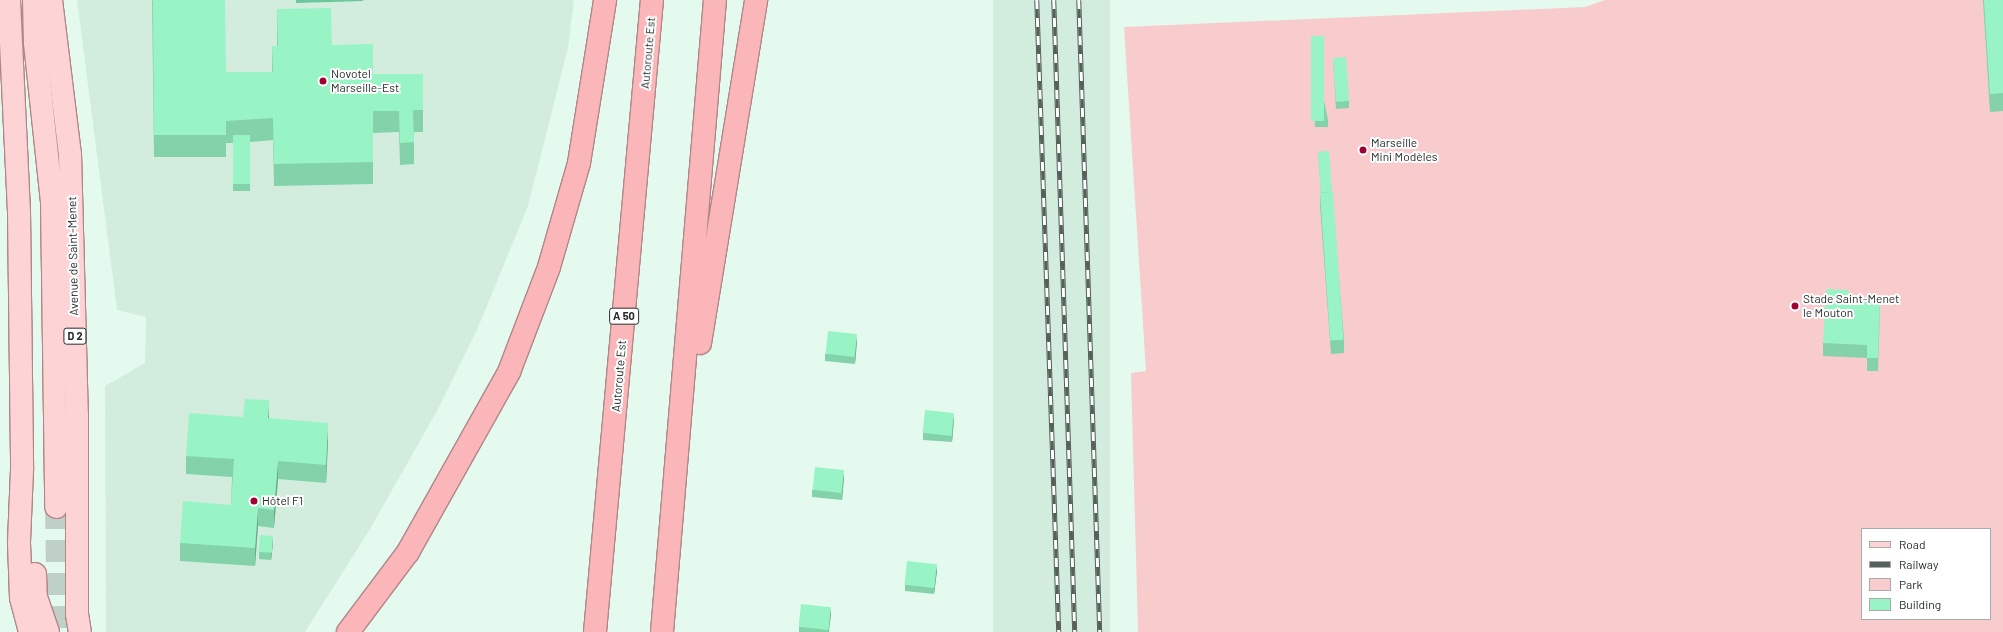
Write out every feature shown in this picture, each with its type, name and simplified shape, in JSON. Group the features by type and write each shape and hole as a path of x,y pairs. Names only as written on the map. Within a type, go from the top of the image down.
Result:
{"highway":[{"path":"348,632 408,552 508,372 549,267 579,163 605,0"},
{"name":"Autoroute Est","path":"595,632 652,0"},
{"path":"662,632 674,506 715,0"},
{"path":"674,506 756,0"}],"main road":[{"path":"9,0 20,212 22,470 18,543 21,598 30,632"},
{"path":"34,0 35,43 52,202 56,507"},
{"name":"Avenue de Saint-Menet","path":"51,0 70,154 77,415 77,614 80,632"},
{"path":"22,470 33,544 36,597 48,632"}],"shaded area":[{"path":"77,0 574,0 568,48 528,206 477,330 437,411 370,529 305,632 106,632 105,386 145,363 146,317 117,310"},
{"path":"296,0 363,0 363,1 296,3"},
{"path":"993,0 1110,0 1110,632 993,632"}],"green space":[{"path":"1605,0 2003,0 2003,632 1138,632 1131,373 1146,371 1124,27 1585,7"}],"building":[{"name":"Novotel Marseille-Est","path":"153,0 225,0 226,72 273,72 272,46 278,46 277,9 331,8 332,45 373,44 373,74 423,74 423,110 413,110 414,142 400,143 399,111 373,111 373,162 274,164 273,118 226,121 226,135 154,135"},
{"path":"1984,0 2003,0 2003,93 1990,94"},
{"path":"1311,36 1324,36 1324,121 1311,121"},
{"path":"1346,57 1349,101 1336,102 1333,58"},
{"path":"233,135 250,135 250,184 233,184"},
{"path":"1329,151 1332,192 1321,193 1318,152"},
{"path":"1333,192 1343,340 1330,341 1320,193"},
{"path":"1826,289 1848,290 1849,298 1868,299 1868,321 1879,321 1878,358 1867,358 1867,345 1823,343"},
{"path":"1849,296 1880,298 1879,327 1879,321 1868,321 1868,299 1849,298"},
{"path":"828,331 857,334 854,357 826,354"},
{"name":"Hôtel F1","path":"245,399 269,400 268,418 328,423 326,465 278,461 274,510 258,508 255,548 180,543 183,501 231,505 234,459 186,456 189,413 243,417"},
{"path":"925,410 954,413 951,436 923,433"},
{"path":"815,467 844,470 841,493 813,490"},
{"path":"260,535 273,536 272,553 259,552"},
{"path":"907,561 937,564 934,588 904,585"},
{"path":"801,604 831,607 828,630 799,627"}],"tunnel":[{"path":"56,507 58,632"}],"railway":[{"path":"1037,0 1059,632"},
{"path":"1054,0 1075,632"},
{"path":"1079,0 1100,632"}],"place":[{"name":"Novotel Marseille-Est","path":"323,81"},
{"name":"Marseille Mini Modèles","path":"1363,150"},
{"name":"Stade Saint-Menet le Mouton","path":"1795,306"},
{"name":"Hôtel F1","path":"254,501"}]}
